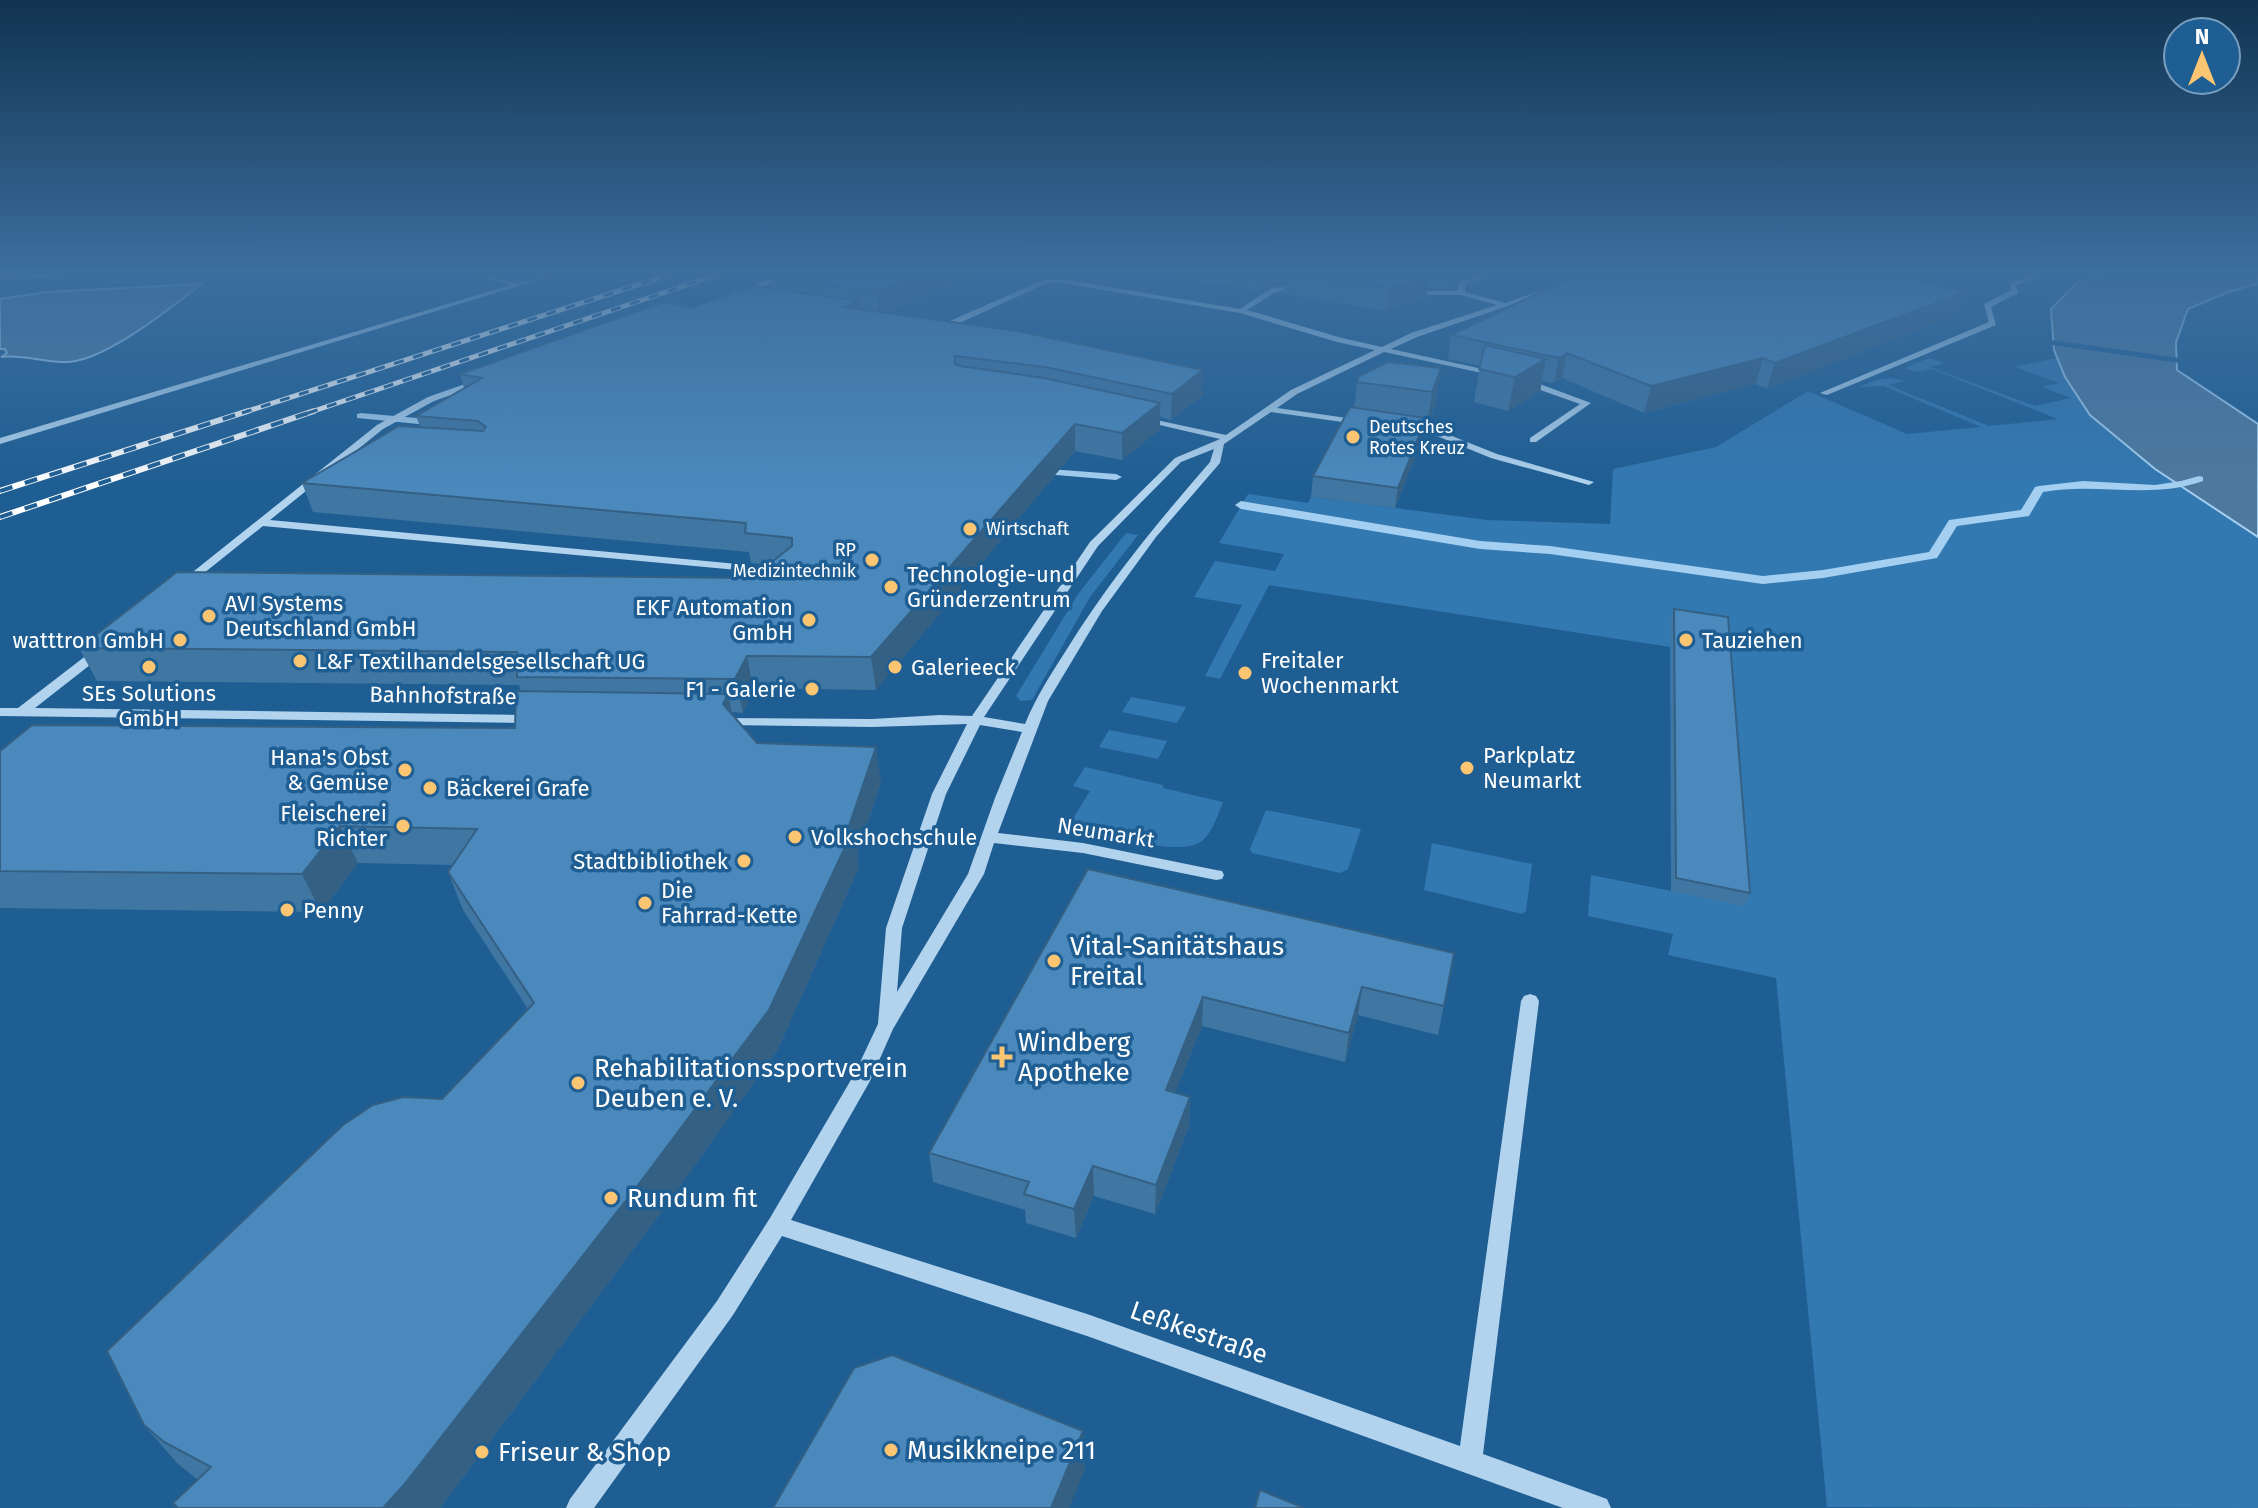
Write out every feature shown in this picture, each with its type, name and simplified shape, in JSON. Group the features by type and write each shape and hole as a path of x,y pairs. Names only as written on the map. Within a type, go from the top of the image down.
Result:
{"street":[{"path":"0,441 322,344"},
{"path":"1364,344 1506,377"},
{"path":"885,1028 894,928 939,794 976,720 1094,544 1178,460 1223,441 1267,409 1393,344"},
{"path":"1824,393 1941,344"},
{"path":"206,586 177,589 380,427 411,409 491,378"},
{"path":"1520,381 1587,403 1533,440"},
{"path":"1267,409 1367,424"},
{"path":"1134,416 1223,441"},
{"path":"1396,428 1439,434 1494,456 1589,482"},
{"path":"579,1508 725,1308 777,1225 863,1076 885,1028 976,874 1041,701 1097,610 1152,535 1215,463 1223,441"},
{"path":"347,453 380,445"},
{"path":"263,523 776,570"},
{"path":"22,712 108,645"},
{"name":"Bahnhofstraße","path":"0,712 540,719"},
{"path":"698,721 872,723 976,720 1028,729"},
{"name":"Neumarkt","path":"988,837 1083,848 1216,875"},
{"path":"1470,1460 1530,1001"},
{"name":"Leßkestraße","path":"777,1225 871,1253 1172,1354 1598,1508"}],"shaded area":[{"path":"0,344 115,344 84,359 69,362 1,357 7,353 5,349 0,349"},
{"path":"2054,344 2176,344 2177,370 2258,424 2258,537 2155,469 2090,415 2065,377"},
{"path":"1929,358 1945,363 1930,367 2035,406 2071,398 2042,387 2059,383 2015,367 2058,358 2072,386 2092,413 2116,437 2173,482 2258,537 2258,1508 1827,1507 1776,978 1668,955 1673,934 1588,916 1591,875 1671,891 1670,647 1269,585 1220,679 1205,676 1242,605 1194,597 1215,561 1275,571 1284,554 1219,543 1248,494 1308,503 1311,497 1487,520 1610,524 1613,469 1716,447 1808,391 1907,434 1981,427 1884,386 1859,387 1887,378 1905,381 1888,385 1989,426 2058,419 1932,369 1915,372 1905,368"},
{"path":"1126,533 1138,535 1090,597 1032,700 1021,701 1016,696 1078,594"},
{"path":"1131,697 1186,707 1177,723 1122,712"},
{"path":"1109,730 1167,741 1158,759 1099,747"},
{"path":"1085,767 1223,802 1210,832 1192,845 1159,846 1118,838 1069,825 1090,791 1073,786"},
{"path":"1266,810 1361,829 1348,869 1340,873 1252,853 1250,849"},
{"path":"1432,843 1532,864 1526,911 1522,914 1424,890"}],"pier":[{"path":"2082,344 2180,358 2180,363 2052,345"}],"building":[{"path":"544,344 1081,344 1203,370 1172,394 1045,367 955,356 955,364 960,366 1044,378 1160,403 1122,433 1075,424 871,657 747,656 735,679 517,677 517,652 79,648 177,572 742,578 743,566 768,565 792,546 792,538 745,533 746,523 302,483 399,426 483,431 486,427 478,421 416,416 482,378 460,374"},
{"path":"1495,344 1825,344 1775,363 1763,358 1651,386 1567,353 1559,358"},
{"path":"1485,345 1546,359 1515,377 1479,369"},
{"path":"1388,362 1441,368 1432,392 1357,382 1359,376"},
{"path":"1350,407 1426,418 1398,488 1313,476"},
{"path":"1674,609 1728,617 1750,893 1676,878"},
{"path":"516,691 728,694 723,704 757,743 876,747 849,826 853,830 769,1010 645,1176 383,1508 178,1508 173,1503 211,1467 164,1442 144,1425 107,1351 343,1125 373,1105 403,1097 442,1099 534,1003 448,872 477,829 340,826 302,874 0,871 0,751 32,725 515,728"},
{"path":"1088,869 1454,953 1444,1006 1362,987 1349,1033 1203,997 1166,1090 1190,1097 1156,1185 1093,1166 1074,1209 1024,1194 1029,1182 929,1153"},
{"path":"892,1355 1083,1431 1051,1508 773,1508 854,1368"},
{"path":"1260,1490 1304,1508 1255,1508"}],"waterway":[{"path":"361,416 439,423"},
{"path":"1036,471 1116,477"},
{"path":"1241,505 1480,545 1550,550 1763,580 1823,574 1933,555 1953,523 2025,513 2039,489 2083,484 2155,488 2199,479"}],"railway":[{"path":"242,413 454,344"},
{"path":"308,413 511,344"},
{"path":"0,491 248,411"},
{"path":"0,517 314,411"}],"place":[{"name":"Deutsches Rotes Kreuz","path":"1353,437"},
{"name":"Wirtschaft","path":"970,529"},
{"name":"RP Medizintechnik","path":"872,560"},
{"name":"Technologie-und Gründerzentrum","path":"891,587"},
{"name":"AVI Systems Deutschland GmbH","path":"209,616"},
{"name":"EKF Automation GmbH","path":"809,620"},
{"name":"watttron GmbH","path":"180,640"},
{"name":"Tauziehen","path":"1686,640"},
{"name":"L&F Textilhandelsgesellschaft UG","path":"300,661"},
{"name":"SEs Solutions GmbH","path":"149,667"},
{"name":"Galerieeck","path":"895,667"},
{"name":"Freitaler Wochenmarkt","path":"1245,673"},
{"name":"F1 - Galerie","path":"812,689"},
{"name":"Parkplatz Neumarkt","path":"1467,768"},
{"name":"Hana's Obst & Gemüse","path":"405,770"},
{"name":"Bäckerei Grafe","path":"430,788"},
{"name":"Fleischerei Richter","path":"403,826"},
{"name":"Volkshochschule","path":"795,837"},
{"name":"Stadtbibliothek","path":"744,861"},
{"name":"Die Fahrrad-Kette","path":"645,903"},
{"name":"Penny","path":"287,910"},
{"name":"Vital-Sanitätshaus Freital","path":"1054,961"},
{"name":"Windberg Apotheke","path":"1002,1057"},
{"name":"Rehabilitationssportverein Deuben e. V.","path":"578,1083"},
{"name":"Rundum fit","path":"611,1198"},
{"name":"Musikkneipe 211","path":"891,1450"},
{"name":"Friseur & Shop","path":"482,1452"}]}
